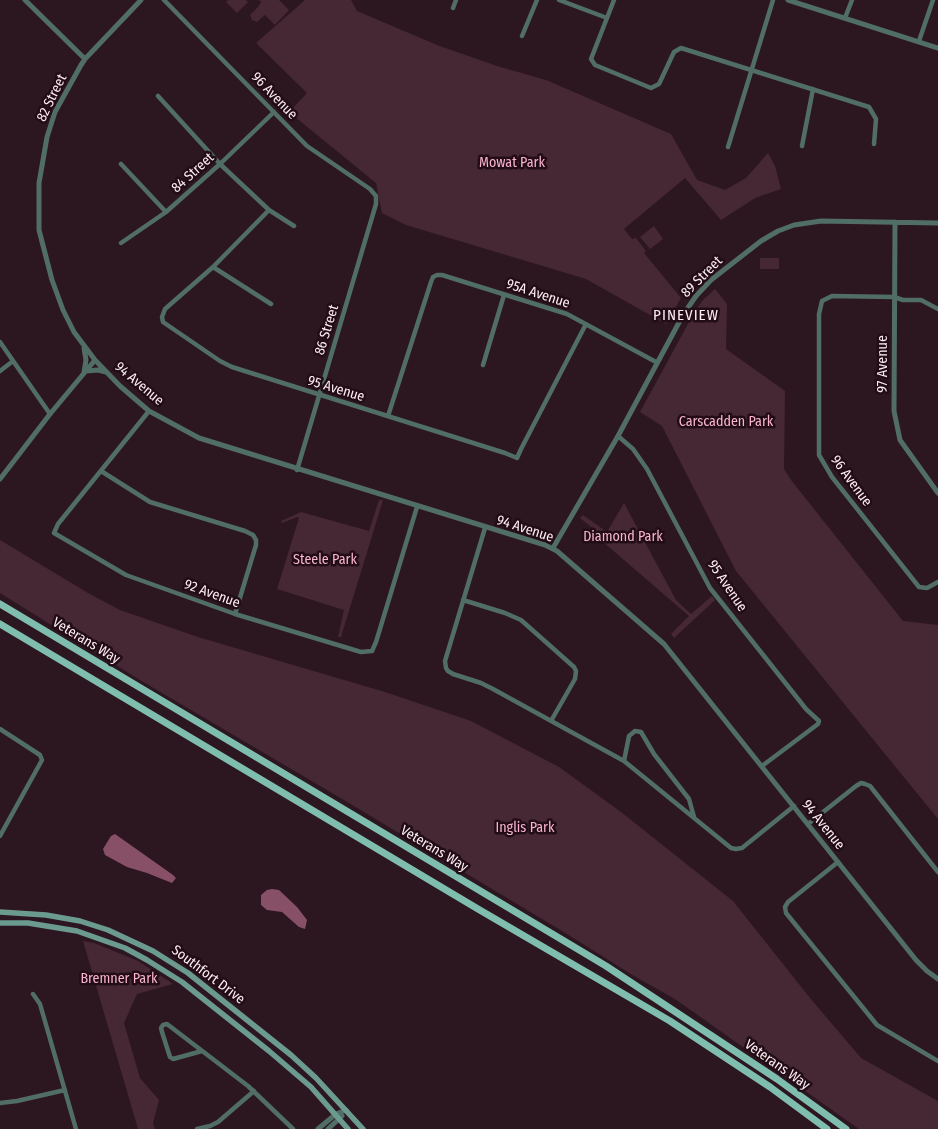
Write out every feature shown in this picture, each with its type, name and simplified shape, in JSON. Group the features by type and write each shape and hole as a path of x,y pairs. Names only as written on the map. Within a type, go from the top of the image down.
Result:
{"main road":[{"name":"Veterans Way","path":"0,604 606,966 777,1079 846,1129"},
{"name":"Veterans Way","path":"0,624 478,910 670,1021 770,1087 827,1129"},
{"name":"Southfort Drive","path":"0,912 46,915 80,921 108,930 153,951 188,973 291,1054 363,1129"},
{"name":"Southfort Drive","path":"0,923 36,924 77,931 118,945 147,960 182,982 270,1051 311,1088 348,1129"}],"street":[{"path":"24,0 85,59"},
{"name":"82 Street","path":"39,230 39,183 47,137 55,112 85,59 141,0"},
{"name":"96 Avenue","path":"164,0 307,146 370,189 376,196"},
{"path":"452,8 456,0"},
{"path":"522,36 537,0"},
{"path":"560,0 607,18"},
{"path":"614,0 591,59 595,65 651,88 659,84 674,52 681,48 869,107 876,119 874,144"},
{"path":"728,147 773,0"},
{"path":"788,0 938,48"},
{"path":"845,18 852,0"},
{"path":"919,41 932,0"},
{"path":"802,146 812,89"},
{"path":"158,96 220,164 269,210 294,226"},
{"name":"84 Street","path":"121,243 166,212 274,112"},
{"path":"121,164 166,212"},
{"name":"86 Street","path":"297,470 376,204 376,196"},
{"path":"269,210 212,266 271,304"},
{"name":"89 Street","path":"553,548 618,436 686,309 701,290 737,258 771,234 788,227 815,222 938,223"},
{"name":"97 Avenue","path":"895,222 894,411 900,440 938,493"},
{"name":"94 Avenue","path":"39,230 52,280 63,310 83,344 106,372 149,411 199,438 553,548 664,644 916,960 938,979"},
{"name":"95 Avenue","path":"212,266 165,309 162,317 163,322 220,362 319,396 388,416 517,458 586,324"},
{"name":"95A Avenue","path":"388,416 431,280 435,276 442,275 567,314 656,362"},
{"path":"483,365 504,295"},
{"name":"96 Avenue","path":"894,297 832,296 822,301 819,314 819,454 832,477 919,587 927,588 938,582"},
{"path":"894,297 925,301 938,309"},
{"path":"0,342 50,414"},
{"path":"83,344 86,360 85,373"},
{"path":"0,480 50,414 95,360"},
{"path":"0,371 13,361"},
{"path":"85,373 98,370 106,372"},
{"path":"149,411 101,471 150,502 245,530 253,535 256,545 235,614"},
{"name":"95 Avenue","path":"618,436 633,449 647,469 710,588 806,710 819,720 818,724 762,766"},
{"name":"92 Avenue","path":"101,471 58,524 54,533 126,575 235,614 361,652 372,652 375,645 417,507"},
{"path":"485,528 445,661 446,668 453,674 487,686 624,761 728,846 736,849 742,848 794,806"},
{"path":"463,600 521,620 572,665 576,671 575,679 551,721"},
{"path":"0,729 40,755 42,760 0,836"},
{"path":"624,761 629,736 635,731 641,732 654,754 689,799 694,817"},
{"path":"808,824 856,786 863,783 870,786 938,872"},
{"path":"838,862 790,900 786,907 788,915 877,1025 938,1061"},
{"path":"33,994 40,1004 76,1129"},
{"path":"202,1051 176,1058 170,1057 161,1028 167,1024 254,1091 293,1129"},
{"path":"0,1103 64,1090"},
{"path":"197,1129 218,1122 254,1091"},
{"path":"328,1129 346,1110"},
{"path":"318,1129 338,1117"}],"green space":[{"path":"228,0 246,0 248,2 237,13 226,2"},
{"path":"259,0 279,0 289,10 275,25 265,15 257,22 252,20 250,15 261,2"},
{"name":"Mowat Park","path":"305,0 351,0 357,11 437,45 497,66 546,80 671,134 697,180 725,190 746,178 768,153 775,166 781,189 755,198 721,220 685,178 624,229 632,239 636,238 646,251 644,253 681,298 666,324 586,279 406,225 382,213 376,183 289,112 307,93 256,43"},
{"path":"654,226 663,239 650,249 640,237"},
{"path":"760,258 779,258 779,269 760,269"},
{"name":"Carscadden Park","path":"715,289 727,304 726,349 785,391 784,469 791,480 903,621 938,625 938,819 736,571 662,426 640,412 695,311"},
{"name":"Steele Park","path":"379,500 383,500 341,637 338,637 344,610 277,589 299,518 297,517 282,523 281,521 301,512 369,531"},
{"name":"Diamond Park","path":"624,503 676,600 691,614 712,596 715,600 674,638 671,634 689,616 602,541 604,537 580,518 583,515 607,532"},
{"name":"Inglis Park","path":"0,540 120,610 198,637 385,692 471,721 559,767 621,812 733,901 810,998 861,1058 938,1101 938,1129 859,1129 675,999 140,680 0,593"},
{"name":"Bremner Park","path":"83,941 94,943 138,961 173,984 137,994 124,1023 140,1078 159,1100 153,1123 155,1129 138,1129"}],"shaded area":[{"path":"115,834 176,878 172,883 127,867 105,855 103,849 111,836"},
{"path":"267,890 279,890 297,907 307,920 305,929 299,927 282,912 267,910 261,905 261,895"}],"district":[{"name":"PINEVIEW","path":"686,316"}]}
